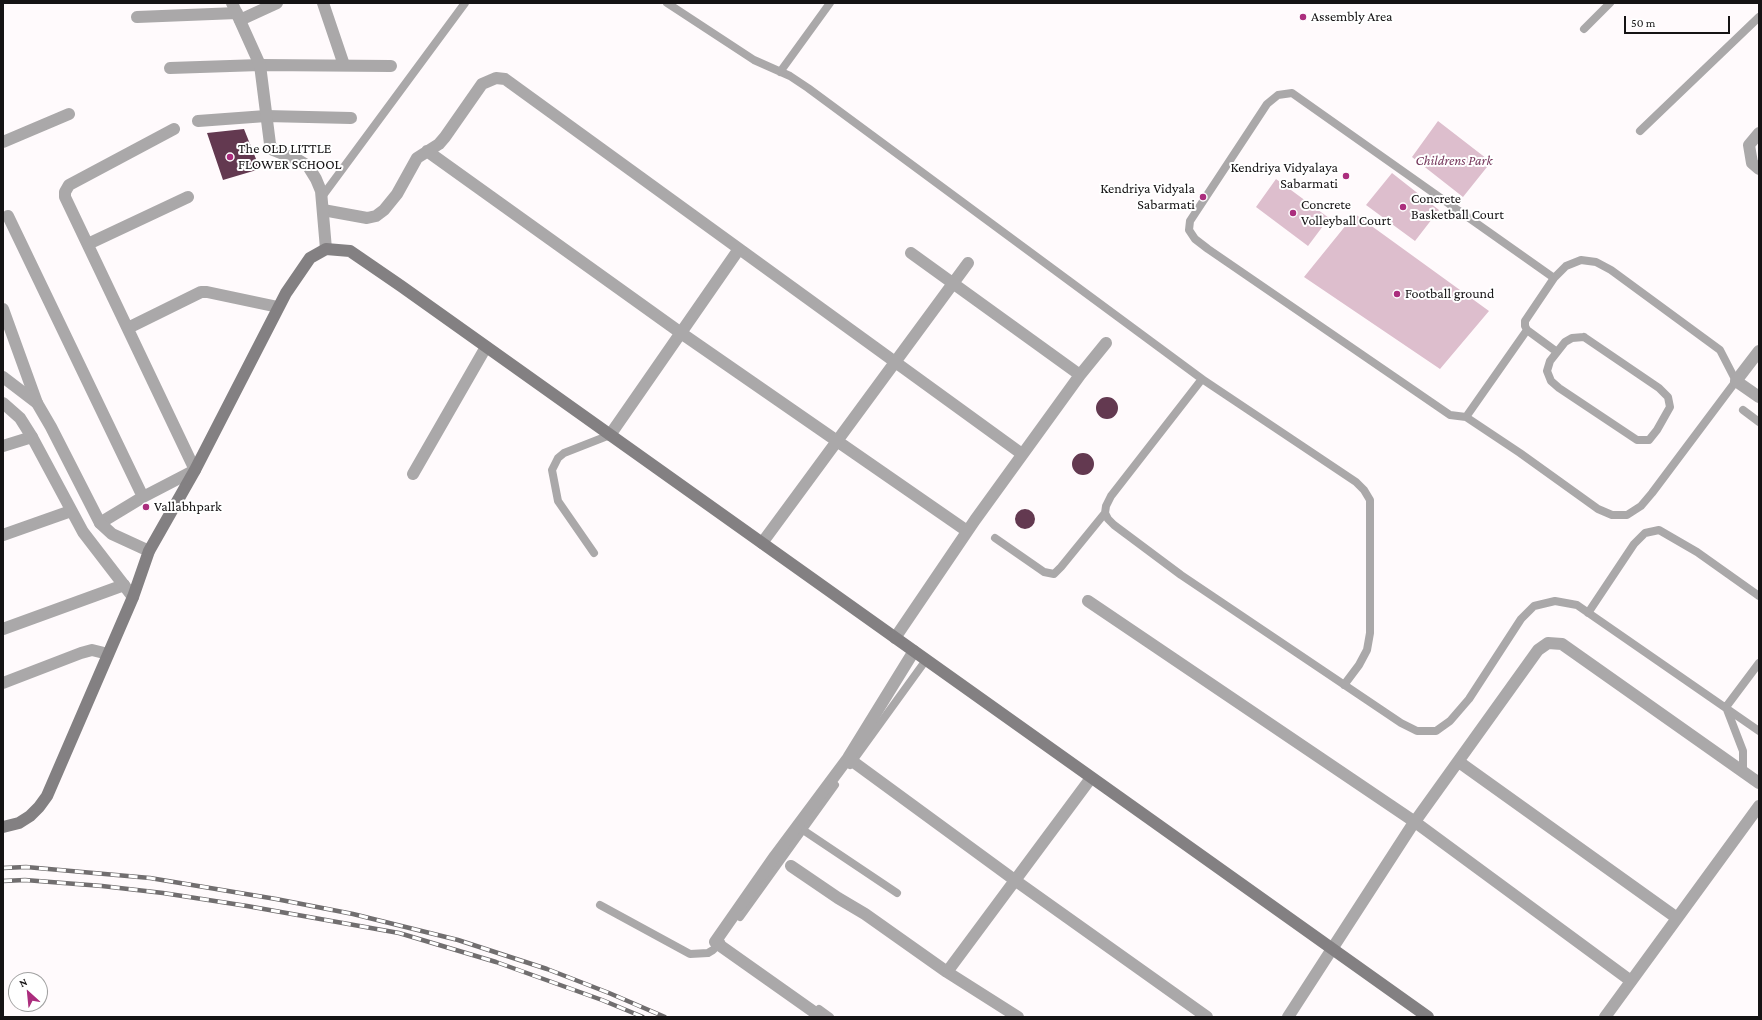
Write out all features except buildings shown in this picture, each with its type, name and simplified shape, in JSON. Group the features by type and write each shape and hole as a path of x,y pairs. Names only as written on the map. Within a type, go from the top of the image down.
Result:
{"main road":[{"path":"3,827 19,823 30,816 40,807 47,796 133,597 149,551 195,470 286,293 310,258 326,249 350,252 486,346 1428,1017"}],"street":[{"path":"137,17 236,12 277,3"},
{"path":"323,3 344,65"},
{"path":"236,12 260,65 270,144 273,150 298,160 308,166 321,191 326,249"},
{"path":"170,68 260,65 391,66"},
{"path":"323,210 367,218 376,216 384,210 396,194 417,158 439,144 482,84 496,78 505,79 1022,454"},
{"path":"3,142 69,114"},
{"path":"198,121 266,116 351,118"},
{"path":"100,523 144,497 195,470 65,197 65,192 69,185 174,129"},
{"path":"1759,133 1749,145 1752,163 1759,169"},
{"path":"427,151 681,333 967,531"},
{"path":"88,244 188,198"},
{"path":"8,216 144,497"},
{"path":"610,435 739,249"},
{"path":"911,253 1080,375"},
{"path":"762,543 968,263"},
{"path":"128,328 201,292 278,307"},
{"path":"3,309 37,403 51,427 100,523 112,534 149,551"},
{"path":"896,638 967,531 1080,375 1106,343"},
{"path":"413,474 486,346"},
{"path":"1759,351 1736,381 1759,397"},
{"path":"3,377 37,403"},
{"path":"3,403 20,418 32,437 83,532 133,597"},
{"path":"3,446 32,437"},
{"path":"3,535 72,511"},
{"path":"3,629 124,585"},
{"path":"1088,601 1415,822 1631,981"},
{"path":"1288,1017 1334,949 1415,822 1538,650 1548,643 1562,644 1759,783"},
{"path":"3,683 81,653 92,650 108,654"},
{"path":"821,1017 720,943 715,942 776,856 850,759 914,651"},
{"path":"850,759 1016,881 1207,1017"},
{"path":"1459,762 1677,918"},
{"path":"947,972 1091,778"},
{"path":"1605,1017 1759,806"},
{"path":"791,866 838,898 865,914 947,972 1018,1017"}],"lane":[{"path":"321,198 465,3"},
{"path":"668,3 754,60 790,76 808,88 1202,379 1356,482 1364,490 1370,500 1370,634 1367,650 1359,665 1344,685"},
{"path":"780,72 830,3"},
{"path":"1584,29 1610,3"},
{"path":"1640,131 1759,17"},
{"path":"1554,278 1292,93 1278,95 1267,104 1190,221 1189,230 1196,240 1208,249 1450,415 1466,417 1520,453 1598,509 1612,515 1627,515 1641,506 1736,381 1720,350 1611,270 1596,262 1581,260 1566,266 1554,278 1525,321 1527,330 1557,352"},
{"path":"1466,417 1527,330"},
{"path":"1572,338 1584,338 1659,388 1668,397 1670,407 1657,430 1649,440 1637,440 1559,388 1551,380 1547,371 1550,361 1557,352 1565,342 1572,338"},
{"path":"995,538 1044,572 1054,574 1061,568 1105,513 1106,506 1111,496 1202,379"},
{"path":"1743,410 1759,422"},
{"path":"594,553 558,501 552,470 558,458 564,453 610,435"},
{"path":"1105,513 1114,525 1181,575 1406,726 1417,731 1436,731 1450,721 1469,699 1521,619 1534,606 1555,600 1576,605 1759,731"},
{"path":"1588,613 1634,544 1645,533 1659,530 1696,552 1759,596"},
{"path":"600,905 690,954 708,953 720,943 803,830 850,759 926,660"},
{"path":"1726,707 1759,663"},
{"path":"1726,707 1743,752 1743,772"},
{"path":"803,830 897,893"},
{"path":"720,943 830,1017"}],"green space":[{"name":"Childrens Park","path":"1438,121 1491,162 1463,197 1412,157"},
{"name":"Concrete Basketball Court","path":"1392,173 1439,210 1415,241 1366,205"},
{"name":"Concrete Volleyball Court","path":"1276,179 1329,218 1308,246 1256,207"},
{"name":"Football ground","path":"1355,214 1489,311 1440,369 1304,277"}],"railway":[{"path":"3,868 26,867 150,878 276,899 353,914 458,940 547,969 665,1017"},
{"path":"3,881 25,880 102,886 163,893 247,906 399,933 496,962 602,1000 643,1017"}],"place":[{"name":"Assembly Area","path":"1303,17"},
{"name":"The OLD LITTLE FLOWER SCHOOL","path":"230,157"},
{"name":"Kendriya Vidyalaya Sabarmati","path":"1346,176"},
{"name":"Kendriya Vidyala Sabarmati","path":"1203,197"},
{"name":"Concrete Basketball Court","path":"1403,207"},
{"name":"Concrete Volleyball Court","path":"1293,213"},
{"name":"Football ground","path":"1397,294"},
{"name":"Vallabhpark","path":"146,507"}]}
